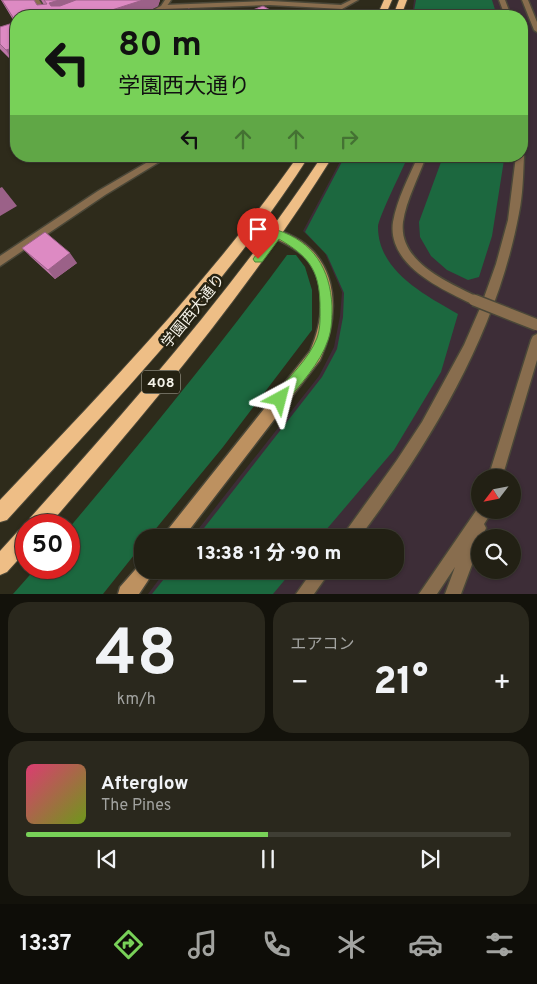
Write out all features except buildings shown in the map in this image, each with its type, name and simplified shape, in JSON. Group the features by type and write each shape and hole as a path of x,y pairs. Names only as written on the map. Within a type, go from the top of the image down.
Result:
{"highway":[{"name":"学園西大通り","path":"0,513 172,327 218,274 300,162"},
{"name":"学園西大通り","path":"47,514 193,343 277,234 324,162"},
{"path":"0,565 15,549"}],"main road":[{"path":"179,529 314,355 323,339 326,303 325,287 320,272 310,255 296,244 277,234"},
{"path":"127,594 139,579"}],"street":[{"path":"157,10 164,7 168,0"},
{"path":"256,224 277,234"}],"lane":[{"path":"164,7 270,3 342,7 355,0"},
{"path":"524,0 537,30"},
{"path":"0,262 80,206 153,162"},
{"path":"420,162 398,224 400,242 409,257 421,271 436,282 474,300 537,325"},
{"path":"356,529 431,423 482,319 513,219 519,162"},
{"path":"498,469 537,340"},
{"path":"427,594 479,519"},
{"path":"453,594 482,519"},
{"path":"304,594 316,579"}],"shaded area":[{"path":"414,0 537,0 537,594 148,594 159,579 404,579 404,529 198,529 319,376 334,347 342,292 325,253 303,231 340,162 528,162 528,10 413,10"}],"green space":[{"path":"416,0 492,0 495,10 414,10"},
{"path":"342,162 405,162 379,222 380,243 395,269 406,280 418,290 458,314 441,372 394,450 327,529 203,529 322,377 337,349 343,317 344,293 327,255 305,232"},
{"path":"441,162 504,162 492,236 479,277 468,280 447,270 431,256 420,237 419,222"},
{"path":"287,255 296,255 305,267 312,290 312,330 223,447 156,529 134,529 134,555 103,594 13,594 26,579 80,579 80,515 234,325"},
{"path":"164,579 286,579 273,594 152,594"}],"route":[{"path":"258,259 277,234 296,244 310,255 320,272 325,287 326,321 323,339 314,355 280,399"}]}
